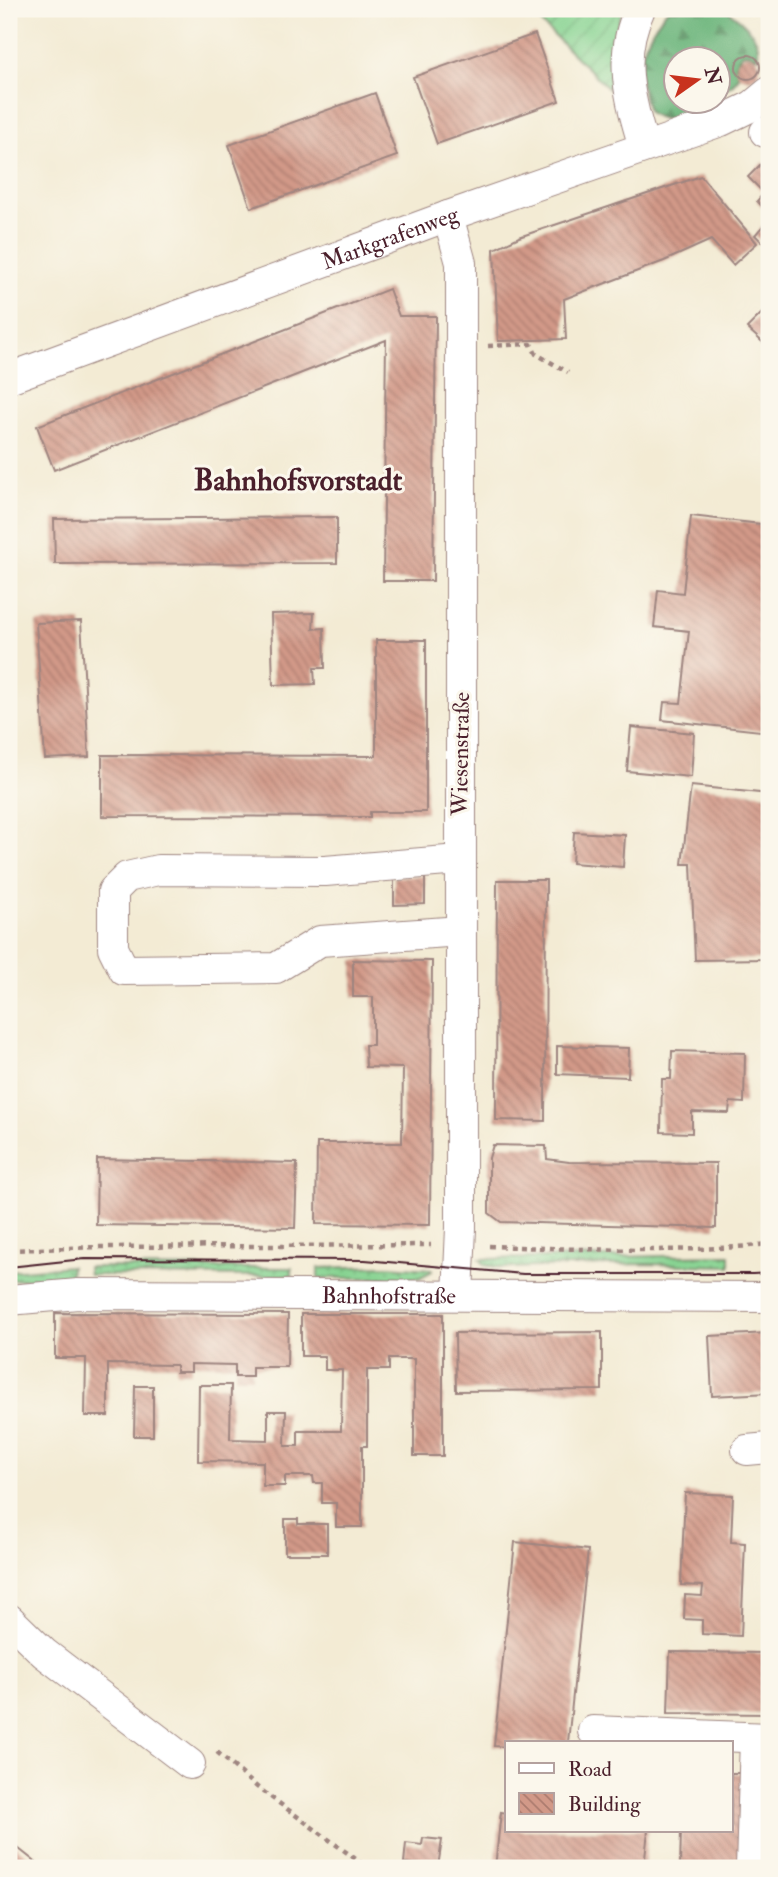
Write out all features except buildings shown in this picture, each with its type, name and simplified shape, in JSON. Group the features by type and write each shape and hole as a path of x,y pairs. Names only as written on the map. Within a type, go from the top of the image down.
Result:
{"street":[{"path":"640,9 627,50 626,73 630,100 644,147"},
{"name":"Markgrafenweg","path":"9,378 448,216 738,114 769,92"},
{"name":"Wiesenstraße","path":"448,216 461,262 461,1245 458,1295"},
{"path":"459,860 325,871 158,870 127,877 113,891 113,948 124,970 276,968 320,941 461,931"},
{"name":"Bahnhofstraße","path":"9,1300 78,1294 769,1297"},
{"path":"9,1619 44,1653 190,1764"},
{"path":"593,1731 762,1738 751,1868"}],"path":[{"path":"461,346 531,344 536,354 568,372"},
{"path":"9,1250 461,1245 561,1249 740,1247 769,1244"}],"green space":[{"path":"527,9 623,9 615,31 617,76 622,102"},
{"path":"668,9 726,9 754,36 757,42 757,57 749,53 742,54 735,64 739,77 732,85 732,46 662,46 662,116 692,116 680,121 663,119 648,112 640,79 643,51 656,24"},
{"path":"730,1255 730,1266 645,1264 503,1268 485,1265 480,1259"},
{"path":"71,1266 70,1277 9,1280 9,1271"},
{"path":"387,1266 432,1271 419,1278 318,1278 318,1268"},
{"path":"88,1267 292,1268 292,1276 89,1275"}],"tram line":[{"path":"9,1267 84,1259 365,1260 523,1274 769,1273"}],"district":[{"name":"Bahnhofsvorstadt","path":"298,480"}]}
